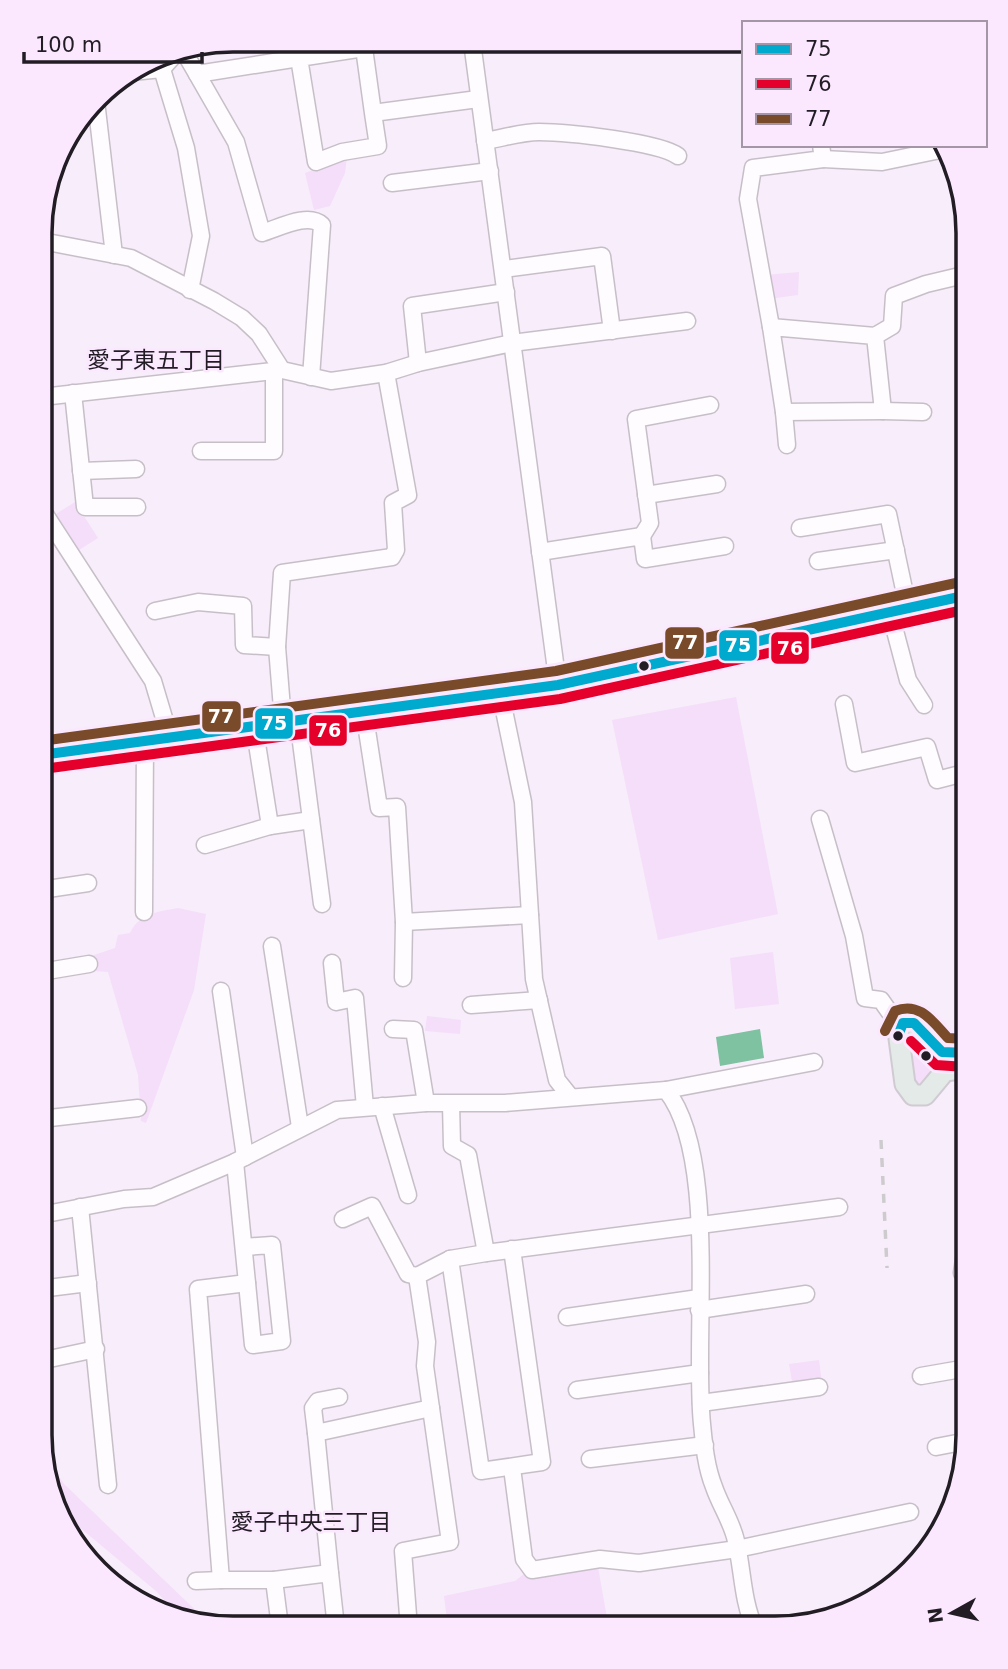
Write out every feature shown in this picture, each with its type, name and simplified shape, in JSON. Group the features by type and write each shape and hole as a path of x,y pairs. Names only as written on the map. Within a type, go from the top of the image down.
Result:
{"main road":[{"path":"955,1053 942,1052 914,1023 908,1022 900,1027 898,1036 905,1084 913,1095 925,1095 945,1071 955,1070"}],"street":[{"path":"197,74 338,52"},
{"path":"299,58 316,162 342,152 378,146 365,52"},
{"path":"473,52 558,685"},
{"path":"186,59 236,142 262,233 308,219 323,225 310,377"},
{"path":"157,69 166,65"},
{"path":"162,69 186,148 201,236 190,289"},
{"path":"373,113 478,99"},
{"path":"97,114 114,255"},
{"path":"485,141 536,132 570,134 636,144 678,156"},
{"path":"735,169 753,168 822,152 882,162 935,151"},
{"path":"753,168 748,199 771,327 787,445"},
{"path":"392,183 490,171"},
{"path":"52,243 131,258 242,318 271,348 278,371 274,450 201,451"},
{"path":"504,269 602,256 612,331"},
{"path":"771,327 875,336 892,326 894,296 956,277"},
{"path":"418,363 412,306 506,292"},
{"path":"52,396 278,371 331,381 386,373 418,363 512,343 687,321"},
{"path":"875,336 883,411"},
{"path":"321,904 311,820 278,647 282,573 391,556 396,550 393,503 408,495 386,373"},
{"path":"73,393 85,507 137,507"},
{"path":"710,405 636,419 650,523 642,536 645,559 725,546"},
{"path":"784,412 923,412"},
{"path":"81,471 136,469"},
{"path":"646,495 717,484"},
{"path":"799,528 887,514 908,608"},
{"path":"52,525 153,681 170,738"},
{"path":"540,552 642,536"},
{"path":"818,561 896,550"},
{"path":"52,754 558,685 956,598"},
{"path":"155,611 198,602 243,606 244,645 278,647"},
{"path":"890,612 908,680 924,705"},
{"path":"500,691 523,802 532,957 539,1000 558,1080 569,1096"},
{"path":"844,704 855,763 927,747 937,780 956,775"},
{"path":"364,711 379,808 397,807 404,922 403,978"},
{"path":"254,725 270,826"},
{"path":"144,912 145,741"},
{"path":"820,819 854,936 865,998 881,1000 900,1027"},
{"path":"205,845 270,826 311,820"},
{"path":"52,888 88,883"},
{"path":"404,922 530,915"},
{"path":"272,946 300,1127"},
{"path":"332,963 336,1002 355,998 365,1107"},
{"path":"52,970 89,964"},
{"path":"221,991 240,1160 244,1248 253,1345 282,1341 272,1245 244,1248"},
{"path":"471,1005 539,1000"},
{"path":"393,1029 418,1026 426,1103"},
{"path":"52,1213 153,1197 240,1160 337,1110 426,1103 505,1103 666,1090 814,1062"},
{"path":"666,1090 676,1101 689,1134 696,1175 700,1373 705,1445 713,1486 737,1549 745,1602 750,1616"},
{"path":"451,1104 452,1146 468,1155 485,1253"},
{"path":"382,1106 408,1195"},
{"path":"52,1118 138,1108"},
{"path":"343,1219 372,1206 408,1274 417,1276 450,1259 485,1253 839,1207"},
{"path":"80,1207 108,1485"},
{"path":"450,1259 481,1471 512,1468 542,1462 512,1249"},
{"path":"408,1616 403,1551 450,1542 425,1366 427,1342 417,1276"},
{"path":"52,1288 88,1283"},
{"path":"221,1580 198,1289 248,1289 277,1293"},
{"path":"567,1317 807,1294"},
{"path":"52,1358 96,1349"},
{"path":"921,1376 955,1370"},
{"path":"577,1390 700,1373"},
{"path":"701,1403 819,1387"},
{"path":"335,1616 313,1408 318,1401 339,1397"},
{"path":"316,1433 431,1408"},
{"path":"936,1447 955,1443"},
{"path":"590,1459 705,1445"},
{"path":"512,1468 524,1559 532,1570 600,1559 639,1563 737,1549 910,1512"},
{"path":"196,1581 275,1580 330,1573"},
{"path":"275,1580 279,1616"}],"shaded area":[{"path":"347,157 345,173 330,206 314,210 305,173"},
{"path":"799,272 798,295 769,299 765,275"},
{"path":"75,502 98,538 79,550 56,514"},
{"path":"736,697 778,914 658,940 612,720"},
{"path":"178,908 206,914 194,990 146,1123 141,1121 138,1075 108,972 93,971 91,956 115,948 118,935 130,933 144,917"},
{"path":"773,952 779,1004 735,1009 730,958"},
{"path":"427,1016 461,1020 460,1034 425,1031"},
{"path":"760,1029 764,1058 720,1066 716,1037"},
{"path":"929,1050 946,1062 927,1081 916,1085 909,1057"},
{"path":"819,1360 822,1383 793,1387 789,1364"},
{"path":"56,1473 64,1484 198,1612 168,1604 76,1525 66,1505"},
{"path":"598,1567 607,1616 446,1616 444,1596 515,1581 524,1574"}],"railway":[{"path":"881,1140 887,1268"}],"transit line":[{"name":"77","path":"52,740 556,671 956,583"},
{"name":"75","path":"52,754 558,685 956,598"},
{"name":"76","path":"52,768 560,699 956,612"},
{"name":"77","path":"885,1031 895,1011 912,1009 925,1015 948,1038 955,1038"},
{"name":"75","path":"898,1036 903,1023 914,1023 942,1052 955,1053"},
{"name":"76","path":"911,1041 936,1065 955,1066"}],"district":[{"name":"愛子東五丁目","path":"156,360"},
{"name":"愛子中央三丁目","path":"311,1522"}]}
